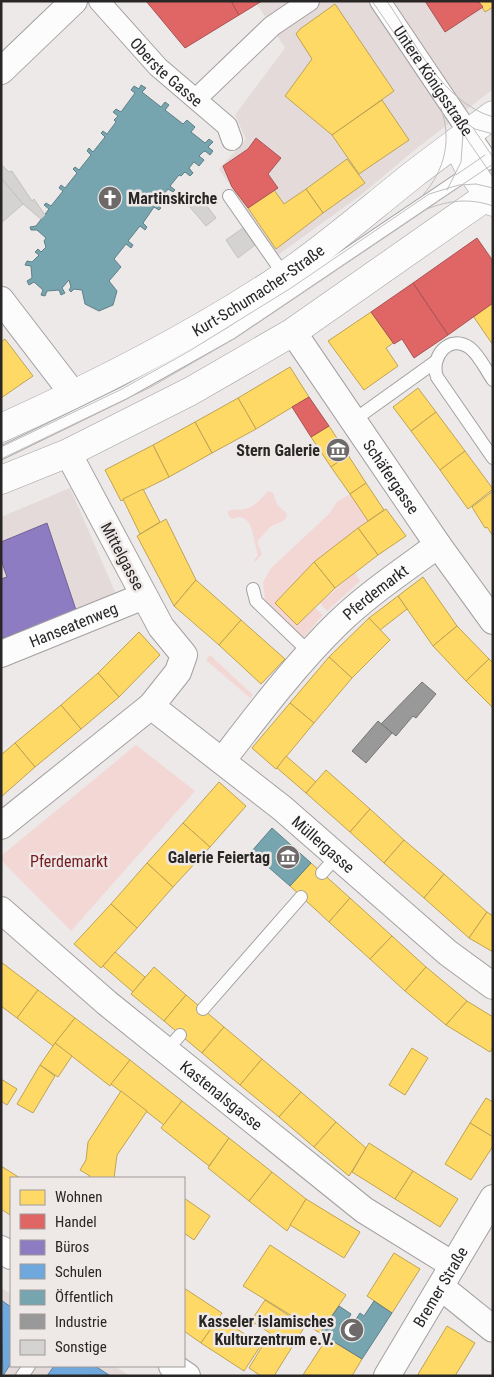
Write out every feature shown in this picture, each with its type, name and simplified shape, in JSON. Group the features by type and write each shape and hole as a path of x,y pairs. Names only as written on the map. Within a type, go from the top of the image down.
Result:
{"main road":[{"path":"1,480 68,453 191,391 293,332 491,196 479,127"},
{"name":"Kurt-Schumacher-Straße","path":"1,428 74,395 178,341 284,275 479,127"}],"street":[{"path":"1,71 74,1"},
{"name":"Oberste Gasse","path":"99,1 158,67 227,126 232,140"},
{"path":"196,99 272,26 309,1"},
{"name":"Untere Königsstraße","path":"380,1 479,127"},
{"path":"1,300 74,395"},
{"name":"Schäfergasse","path":"293,332 438,545 493,621"},
{"name":"Mittelgasse","path":"68,453 160,627 184,655 178,672 151,706"},
{"name":"Pferdemarkt","path":"222,761 310,654 339,623 370,595 438,545"},
{"name":"Hanseatenweg","path":"1,654 144,596"},
{"path":"1,826 151,706"},
{"name":"Müllergasse","path":"151,706 282,808 329,865 493,986"},
{"name":"Kastenalsgasse","path":"1,910 107,1003 173,1043 364,1210 447,1276 493,1329"},
{"name":"Bremer Straße","path":"387,1376 493,1198"},
{"path":"174,1367 187,1376"}],"lane":[{"path":"1,453 160,374 231,333 486,164"},
{"path":"229,196 284,275"},
{"path":"318,276 348,228"},
{"path":"354,420 435,362 442,349 449,345 464,345 471,349 493,380"},
{"path":"435,362 437,376 493,458"},
{"path":"253,588 256,601 310,654"},
{"path":"203,1009 301,897"}],"shaded area":[{"path":"146,1 493,1 493,89 412,152 361,195 278,255 219,169 246,139 235,115 285,48 257,4 185,48"},
{"path":"70,488 116,594 1,642 1,517"},
{"path":"1,1288 10,1293 10,1367 116,1367 130,1376 1,1376"}],"green space":[{"path":"268,491 273,493 277,504 287,514 285,520 270,527 257,542 262,554 255,562 254,560 258,555 249,523 239,517 232,519 228,515 228,511 249,508 258,502"},
{"path":"350,494 368,521 314,562 275,603 297,625 315,608 323,615 303,638 265,600 263,582 271,568 329,514 337,502"},
{"path":"355,573 360,581 327,611 320,603"},
{"path":"210,655 253,695 250,698 206,660"},
{"name":"Pferdemarkt","path":"136,745 195,791 71,931 1,860 1,856"}],"building: Wohnen":[{"path":"478,1 493,1 493,7 485,12"},
{"path":"335,4 394,91 332,135 285,96 312,59 296,34 300,29"},
{"path":"382,100 409,140 359,174 332,135"},
{"path":"347,159 365,183 323,213 306,189"},
{"path":"306,189 323,213 276,249 248,208 274,190 284,204"},
{"path":"493,303 493,345 473,316"},
{"path":"371,312 393,343 386,348 398,366 364,390 328,341"},
{"path":"5,339 33,376 1,398 1,342"},
{"path":"290,367 309,397 256,429 238,398"},
{"path":"418,388 436,412 411,431 393,407"},
{"path":"238,398 256,429 212,453 195,422"},
{"path":"436,412 465,451 440,470 411,431"},
{"path":"195,422 212,453 169,477 153,445"},
{"path":"329,426 348,455 331,467 311,437"},
{"path":"153,445 169,477 121,501 105,470"},
{"path":"465,451 493,489 468,509 440,470"},
{"path":"348,455 366,483 350,494 331,467"},
{"path":"366,483 384,510 368,521 350,494"},
{"path":"143,489 160,522 140,534 123,499"},
{"path":"493,491 493,536 487,527 485,528 472,507"},
{"path":"386,509 406,536 378,555 358,528"},
{"path":"166,519 196,580 174,606 137,536"},
{"path":"358,528 378,555 335,588 314,562"},
{"path":"314,562 335,588 297,625 275,603"},
{"path":"423,577 457,626 433,646 398,596"},
{"path":"196,580 241,620 219,645 174,606"},
{"path":"398,596 407,609 380,630 369,618"},
{"path":"369,618 390,640 352,678 329,657"},
{"path":"241,620 285,659 261,684 219,645"},
{"path":"457,626 489,659 466,681 433,646"},
{"path":"139,632 160,655 119,697 98,673"},
{"path":"329,657 352,678 314,723 290,703"},
{"path":"489,659 493,663 493,708 466,681"},
{"path":"98,673 119,697 81,729 61,705"},
{"path":"290,703 314,723 276,769 252,748"},
{"path":"61,705 81,729 35,767 15,743"},
{"path":"15,743 35,767 1,797 1,755"},
{"path":"286,756 316,782 306,793 277,768"},
{"path":"326,770 370,809 350,832 306,793"},
{"path":"219,782 246,806 210,847 183,823"},
{"path":"370,809 404,840 384,863 350,832"},
{"path":"183,823 210,847 173,887 147,863"},
{"path":"404,840 444,874 424,898 384,863"},
{"path":"147,863 173,887 137,928 111,904"},
{"path":"311,863 350,898 329,922 290,886"},
{"path":"444,874 487,912 469,938 424,898"},
{"path":"350,898 392,936 370,959 329,922"},
{"path":"111,904 137,928 101,968 74,944"},
{"path":"487,912 493,916 493,952 469,938"},
{"path":"392,936 426,967 405,991 370,959"},
{"path":"115,952 145,977 133,992 103,966"},
{"path":"1,962 38,990 17,1018 1,1006"},
{"path":"154,967 186,995 164,1021 131,994"},
{"path":"426,967 467,1001 446,1025 405,991"},
{"path":"38,990 75,1018 53,1046 17,1018"},
{"path":"186,995 224,1027 202,1053 164,1021"},
{"path":"467,1001 493,1017 493,1047 490,1052 446,1025"},
{"path":"75,1018 130,1060 110,1086 55,1043"},
{"path":"224,1027 262,1059 240,1085 202,1053"},
{"path":"55,1043 72,1056 58,1077 40,1065"},
{"path":"412,1048 428,1058 405,1095 389,1085"},
{"path":"262,1059 301,1092 279,1117 240,1085"},
{"path":"130,1060 182,1101 164,1125 111,1084"},
{"path":"40,1065 55,1076 33,1113 17,1104"},
{"path":"1,1079 17,1089 7,1105 1,1101"},
{"path":"121,1091 147,1111 117,1155 114,1177 89,1177 80,1170 86,1160 88,1142"},
{"path":"301,1092 336,1122 314,1147 279,1117"},
{"path":"486,1098 493,1102 493,1137 470,1123"},
{"path":"182,1101 229,1138 209,1166 161,1128"},
{"path":"336,1122 366,1148 349,1176 314,1147"},
{"path":"470,1123 493,1137 493,1146 471,1180 445,1164"},
{"path":"229,1138 272,1172 249,1201 208,1168"},
{"path":"369,1143 413,1171 395,1199 352,1172"},
{"path":"1,1166 18,1177 10,1177 10,1215 1,1209"},
{"path":"413,1171 458,1199 440,1227 395,1199"},
{"path":"272,1172 306,1199 287,1231 249,1201"},
{"path":"185,1199 210,1216 194,1240 185,1234"},
{"path":"306,1199 360,1232 344,1258 290,1225"},
{"path":"270,1245 346,1295 320,1333 243,1286"},
{"path":"394,1253 420,1269 392,1313 367,1296"},
{"path":"185,1289 222,1313 201,1343 185,1332"},
{"path":"265,1300 305,1326 274,1376 261,1376 249,1368 270,1333 251,1321"},
{"path":"219,1317 261,1345 244,1371 201,1343"},
{"path":"447,1326 475,1343 455,1376 417,1376"},
{"path":"327,1338 362,1359 352,1376 303,1375"}],"building: Handel":[{"path":"146,1 231,1 239,15 185,48"},
{"path":"231,1 262,1 239,15"},
{"path":"425,1 478,1 483,7 445,32"},
{"path":"256,138 281,158 268,174 278,188 248,208 232,187 223,166 248,149"},
{"path":"477,238 493,261 493,303 448,335 413,283"},
{"path":"413,283 448,335 414,358 402,339 394,344 371,312"},
{"path":"309,397 329,426 311,437 292,407"}],"building: Büros":[{"path":"47,523 76,610 1,639 1,579 7,577 1,560 1,542"}],"building: Schulen":[{"path":"1,1300 10,1306 10,1365 3,1376"},
{"path":"53,1367 97,1367 109,1375 47,1376"}],"building: Öffentlich":[{"name":"Martinskirche","path":"141,85 146,88 142,92 161,107 165,102 169,105 165,110 183,124 187,120 195,127 191,132 205,143 209,139 213,142 208,147 213,151 210,155 205,151 199,156 204,160 199,166 194,162 189,168 193,173 190,176 185,172 181,176 179,175 170,186 175,190 173,192 168,189 156,204 161,208 159,210 154,207 143,223 147,227 145,230 140,226 128,241 133,245 131,248 126,244 114,259 121,267 109,281 117,291 113,305 99,311 85,304 82,290 74,289 71,292 69,290 71,287 69,280 62,288 65,293 61,295 59,290 47,291 45,296 41,295 43,290 34,282 29,285 27,281 32,278 31,266 25,265 27,261 32,262 39,255 35,252 38,249 41,252 46,247 44,241 46,238 37,230 31,230 30,227 36,226 49,209 44,205 46,203 51,206 63,191 59,188 61,185 65,188 77,173 73,169 75,167 79,170 91,155 87,151 89,148 93,152 105,137 101,133 103,131 107,134 116,122 114,120 118,116 113,112 116,109 121,112 135,93 131,90 134,86 139,89"},
{"path":"272,828 311,863 290,886 251,852"},
{"name":"Kasseler islamisches Kulturzentrum e.V.","path":"374,1301 392,1313 362,1359 320,1333 339,1306 351,1314 346,1323 351,1327 360,1313 364,1316"}],"building: Industrie":[{"path":"422,682 436,694 416,718 413,716 396,736 381,724"},
{"path":"378,721 392,733 366,763 352,751"}],"building: Sonstige":[{"path":"1,164 9,172 12,171 32,201 34,199 45,215 41,219 23,204 1,178"},
{"path":"1,178 23,204 1,223"},
{"path":"200,197 216,218 206,226 189,206"},
{"path":"243,228 255,245 238,258 226,240"}],"tram line":[{"path":"372,1 493,177"},
{"path":"387,1 419,52 444,85 475,109 493,117"},
{"path":"423,195 437,175 444,154 446,132 441,108"},
{"path":"454,115 475,129 493,134"},
{"path":"473,128 493,157"},
{"path":"447,190 461,162 463,134"},
{"path":"456,175 485,155"},
{"path":"435,203 493,164"},
{"path":"1,447 122,389 191,350 291,288 429,194 459,185 476,184 493,188"},
{"path":"1,459 151,387 237,337 427,209 460,201 485,203 493,206"}],"place":[{"name":"Martinskirche","path":"110,198"},
{"name":"Stern Galerie","path":"338,450"},
{"name":"Galerie Feiertag","path":"288,857"},
{"name":"Kasseler islamisches Kulturzentrum e.V.","path":"352,1330"}]}
